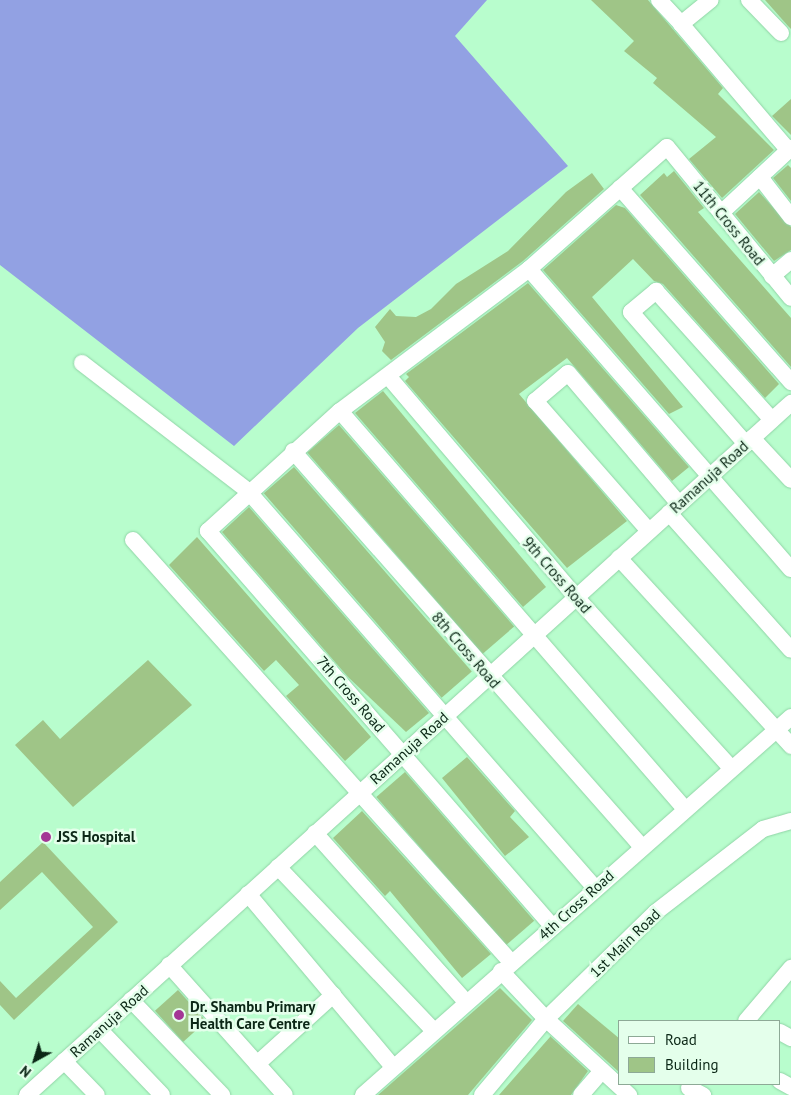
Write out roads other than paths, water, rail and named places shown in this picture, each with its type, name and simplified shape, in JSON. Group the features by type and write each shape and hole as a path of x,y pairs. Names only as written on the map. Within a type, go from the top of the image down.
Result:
{"street":[{"path":"659,0 682,24 790,150 721,213"},
{"path":"682,24 711,0"},
{"path":"749,0 781,33"},
{"name":"11th Cross Road","path":"620,188 667,147 791,298"},
{"path":"760,177 791,217"},
{"path":"248,491 340,411 529,269 620,188 791,382"},
{"path":"772,276 791,260"},
{"path":"529,269 791,569"},
{"path":"772,420 656,291 631,312 749,441 791,480"},
{"path":"82,363 248,491 446,714 595,888"},
{"path":"649,531 535,401 568,373 674,508 791,650"},
{"name":"9th Cross Road","path":"388,376 576,597 731,768"},
{"name":"Ramanuja Road","path":"27,1095 791,403"},
{"path":"340,411 685,808"},
{"name":"8th Cross Road","path":"293,451 489,676 642,847"},
{"name":"7th Cross Road","path":"248,491 208,531 552,926"},
{"path":"133,540 358,794 506,966 546,1019 629,1095"},
{"path":"619,558 791,746"},
{"name":"4th Cross Road","path":"363,1095 506,966 791,717"},
{"name":"1st Main Road","path":"482,1095 546,1019 656,912 763,829 791,821"},
{"path":"315,833 466,1002"},
{"path":"278,867 434,1031"},
{"path":"248,894 393,1067"},
{"path":"169,965 285,1095"},
{"path":"752,1020 785,984 791,968"},
{"path":"257,1064 334,996"},
{"path":"131,1000 222,1095"},
{"path":"99,1029 162,1095"},
{"path":"64,1062 96,1095"},
{"path":"581,1095 602,1071"}],"place":[{"name":"JSS Hospital","path":"46,837"},
{"name":"Dr. Shambu Primary Health Care Centre","path":"179,1015"}]}
